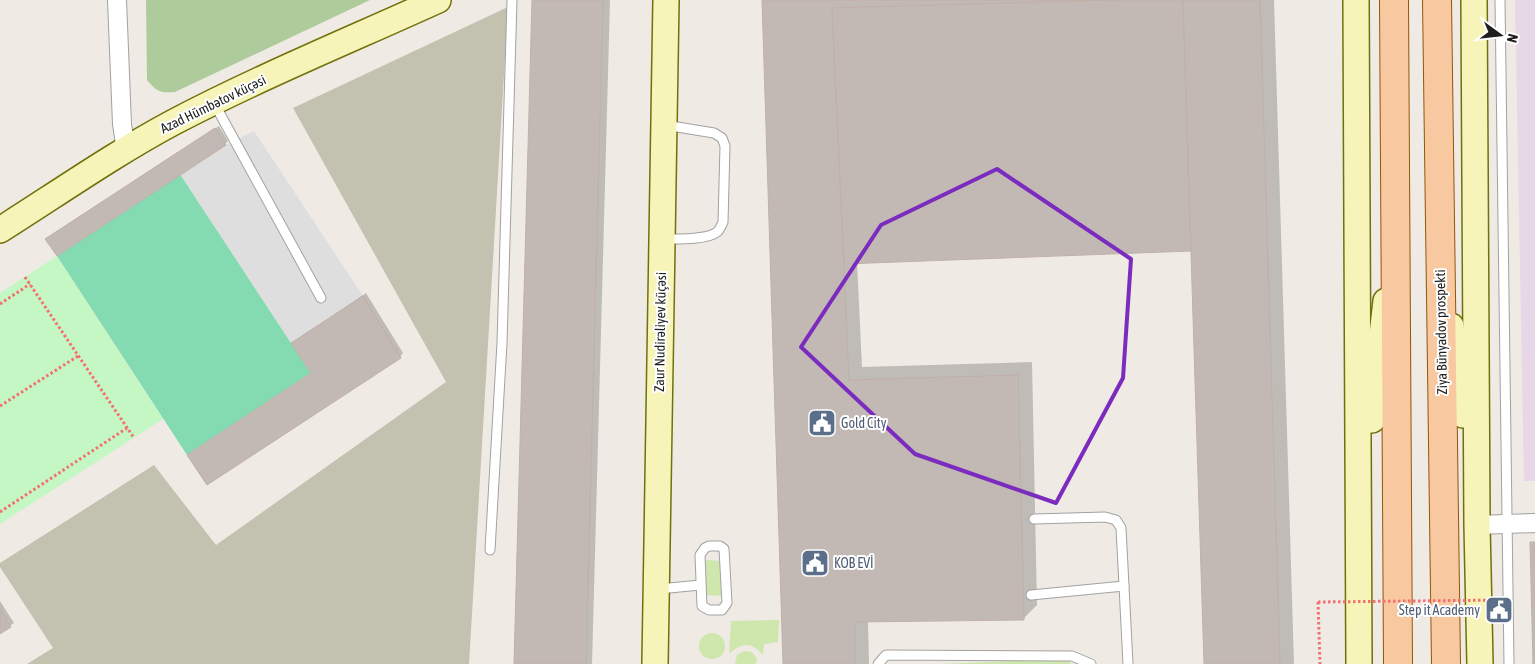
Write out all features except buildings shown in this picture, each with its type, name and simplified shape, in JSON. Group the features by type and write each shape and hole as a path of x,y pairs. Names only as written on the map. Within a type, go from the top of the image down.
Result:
{"main road":[{"name":"Azad Hümbətov küçəsi","path":"0,230 172,123 213,102 438,0"},
{"name":"Zaur Nudirəliyev küçəsi","path":"655,664 666,0"},
{"path":"1356,0 1359,664"},
{"path":"1394,0 1398,664"},
{"name":"Ziya Bünyadov prospekti","path":"1437,0 1446,664"},
{"path":"1474,0 1477,525 1480,664"},
{"path":"1439,233 1477,525 1468,664"},
{"path":"1373,664 1359,521 1395,234"}],"street":[{"path":"117,0 122,124 126,151"},
{"path":"1477,525 1535,523"}],"lane":[{"path":"490,550 502,343 512,0"},
{"path":"1500,0 1509,664"},
{"path":"213,102 321,298"},
{"path":"662,239 691,239 716,234 721,228 723,222 725,146 722,138 714,133 664,125"},
{"path":"1034,519 1105,517 1116,520 1121,528 1128,664"},
{"path":"709,546 723,547 727,602 725,607 722,610 705,609 702,606 700,586 700,555 709,546"},
{"path":"656,590 700,586"},
{"path":"1031,595 1124,586"},
{"path":"878,664 886,655 1072,656 1091,664"}],"path":[{"path":"25,277 134,438"},
{"path":"0,304 30,284"},
{"path":"0,406 78,356"},
{"path":"0,512 127,428"},
{"path":"1320,664 1318,602 1506,600"}],"highlighted area":[{"path":"997,169 1131,259 1123,378 1056,503 915,454 801,347 881,225"}],"shaded area":[{"path":"1515,0 1535,0 1535,481 1524,481"},
{"path":"508,7 469,664 27,664 53,648 0,567 0,563 154,465 216,545 446,382 293,108"},
{"path":"254,131 363,296 291,343 180,174 226,145"}],"green space":[{"path":"146,0 370,0 175,92 162,92 153,87 147,80"},
{"path":"180,174 311,373 187,455 57,256"},
{"path":"57,256 163,419 0,524 0,293"},
{"path":"706,560 724,561 722,596 705,595"},
{"path":"779,620 778,642 764,644 763,655 755,648 747,645 739,647 729,654 731,621"},
{"path":"712,633 721,637 725,646 721,655 712,659 703,655 699,646 703,637"},
{"path":"744,651 752,652 757,659 756,664 735,664 737,655"},
{"path":"1059,659 1071,664 940,664"}],"place":[{"name":"Gold City","path":"822,423"},
{"name":"KOB EVİ","path":"815,563"},
{"name":"Step it Academy","path":"1499,610"}]}
